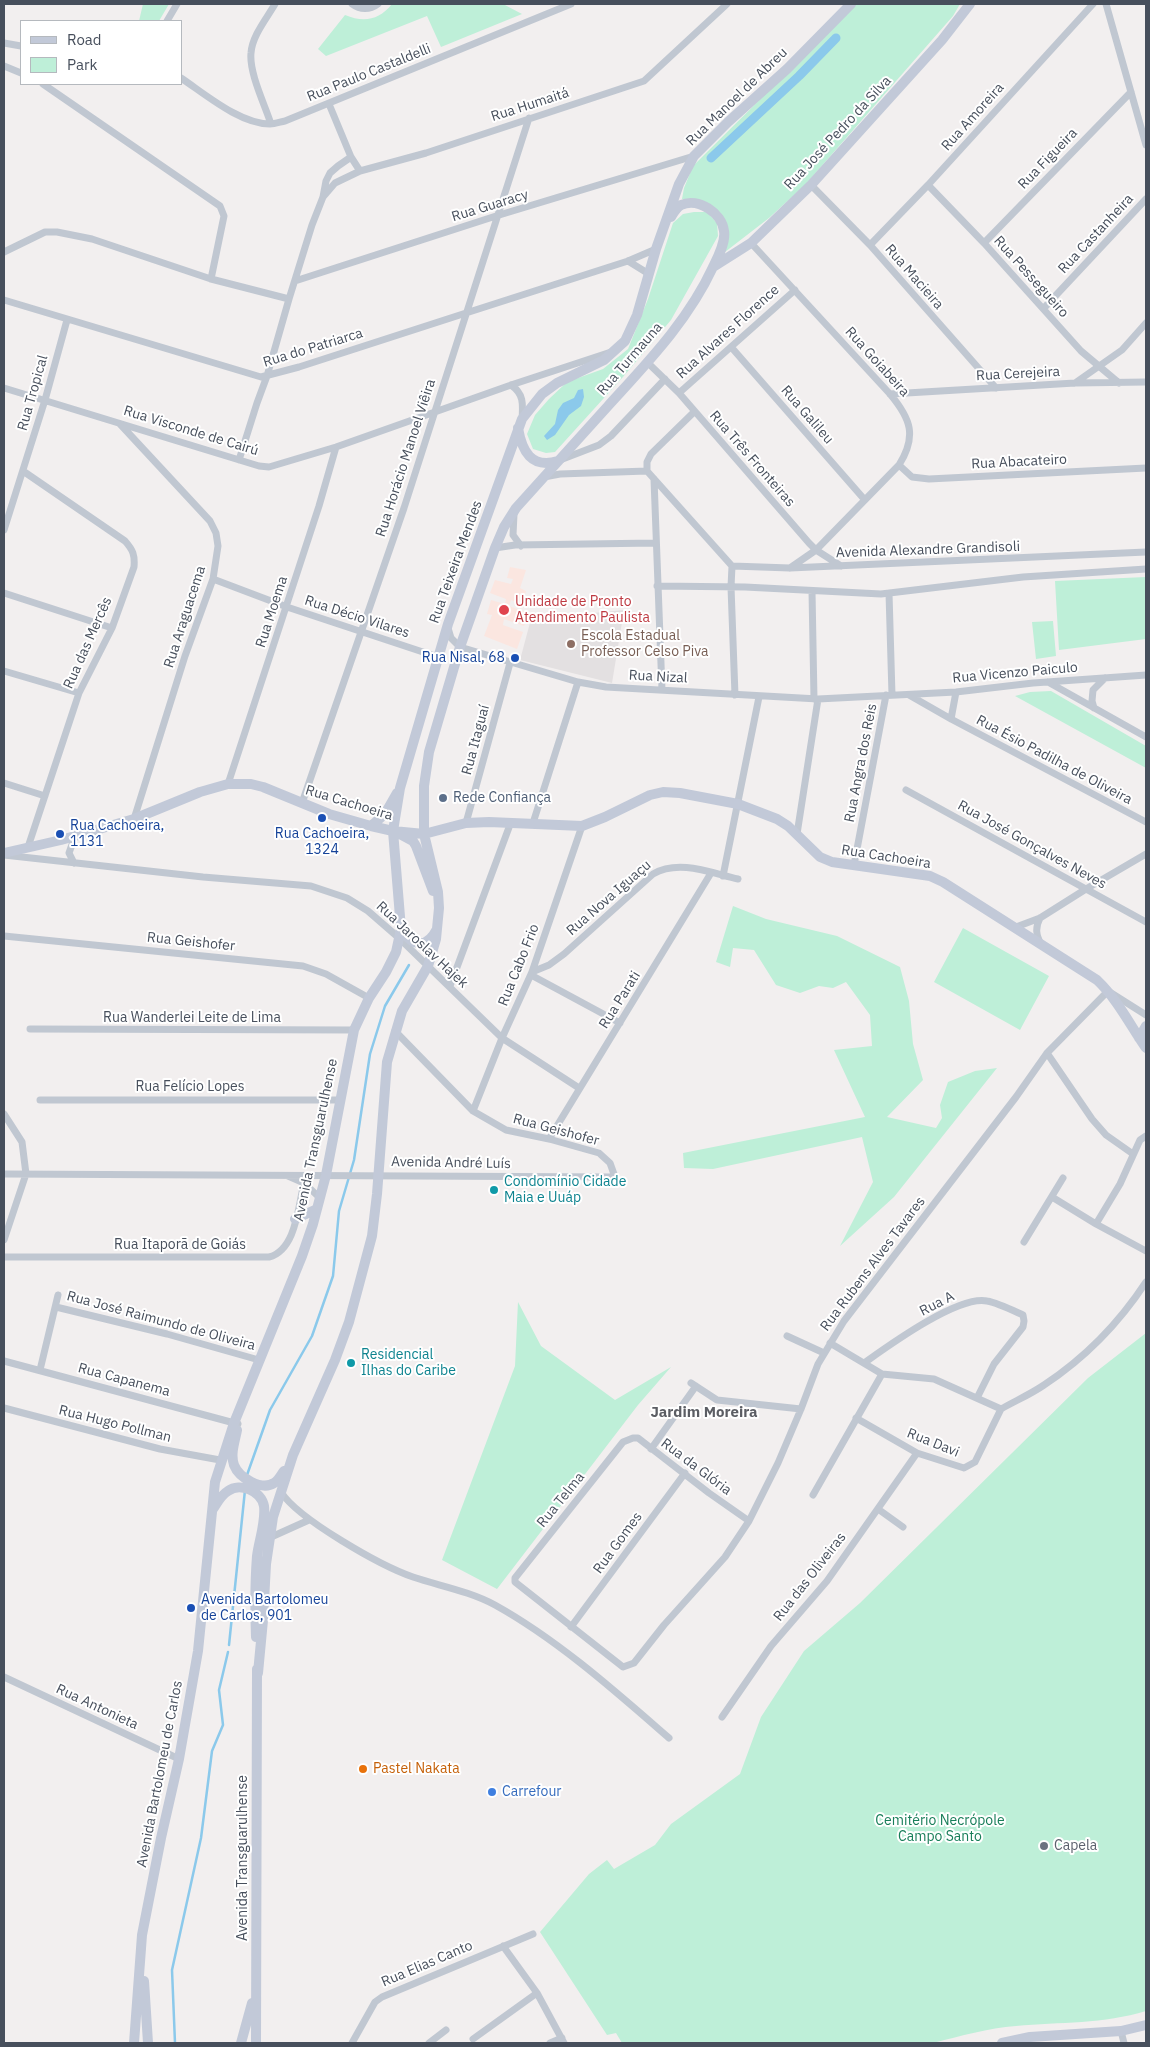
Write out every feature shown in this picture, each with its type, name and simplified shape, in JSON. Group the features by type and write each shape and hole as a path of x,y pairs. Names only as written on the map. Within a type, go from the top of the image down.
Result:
{"main road":[{"name":"Rua Manoel de Abreu","path":"664,226 679,184 694,156 728,122 787,69 852,4"},
{"name":"Rua José Pedro da Silva","path":"713,268 751,243 812,185 942,40 970,4"},
{"name":"Rua Turmauna","path":"495,548 504,527 516,508 544,477 556,467 648,363 681,322 713,268 722,244 724,232 721,221 715,212 690,203 682,205 676,208 664,226"},
{"path":"616,351 625,341 631,329 664,226"},
{"name":"Rua Teixeira Mendes","path":"392,831 400,788 448,624 520,423 542,394 556,383 604,360 616,351"},
{"path":"520,423 521,444 530,458 556,467"},
{"path":"236,1423 232,1455 234,1465 243,1477 260,1485 271,1485 280,1479 293,1455 335,1360 348,1322 372,1236 387,1062 402,1011 428,966 438,926 437,884 424,834 424,786 429,752 460,647 495,548"},
{"name":"Rua Cachoeira","path":"4,854 134,819 200,792 228,784 251,784 263,787 302,804 371,826 392,831 424,834 466,823 511,822 582,826 605,818 650,795 664,792 680,793 738,804 777,819 797,834 820,857 832,862 930,876 944,882 1097,980 1108,991 1146,1048"},
{"path":"371,826 385,814 400,788"},
{"path":"392,831 408,838 416,846 439,908"},
{"name":"Avenida Transguarulhense","path":"236,1423 259,1360 302,1256 317,1209 326,1175 354,1030 369,998 391,963 400,933 392,831"},
{"path":"400,933 413,945 427,942 438,926"},
{"path":"1139,1038 1146,1026"},
{"path":"295,1219 317,1209"},
{"path":"213,1510 215,1482 220,1460 236,1423"},
{"path":"258,1673 269,1538 293,1455"},
{"path":"213,1510 227,1491 240,1487 257,1494 264,1506 256,1584 258,1673"},
{"name":"Avenida Bartolomeu de Carlos","path":"134,2043 142,1935 179,1759 198,1651 213,1510"},
{"name":"Avenida Transguarulhense","path":"256,2043 258,1673"},
{"path":"142,1935 148,2043"},
{"path":"241,2043 250,2010 256,1964"},
{"path":"1002,2043 1030,2037 1121,2031 1146,2024"}],"street":[{"path":"168,20 177,4"},
{"path":"182,79 242,117 256,122 271,124 252,68 251,53 255,40 275,4"},
{"path":"352,4 366,9 378,4"},
{"name":"Rua Paulo Castaldelli","path":"271,124 329,104 571,4"},
{"name":"Rua Humaitá","path":"323,197 335,183 360,171 426,153 644,81 726,4"},
{"name":"Rua Amoreira","path":"870,245 928,185 1093,4"},
{"path":"1106,4 1146,145"},
{"path":"4,43 20,46"},
{"path":"4,66 20,73"},
{"path":"44,85 220,206 224,216 211,279"},
{"name":"Rua Figueira","path":"984,243 1131,92"},
{"path":"329,104 351,157 360,171"},
{"name":"Rua Horácio Manoel Viêira","path":"302,804 404,508 496,216 529,118"},
{"name":"Rua Guaracy","path":"295,281 496,216 694,156"},
{"name":"Rua Humaitá","path":"239,460 330,173 351,157"},
{"name":"Rua Macieira","path":"812,185 870,245 996,388"},
{"name":"Rua Pessegueiro","path":"928,185 1044,308 1081,351 1119,383"},
{"name":"Rua Castanheira","path":"1044,308 1146,198"},
{"path":"4,252 45,232 92,238 211,279 289,300"},
{"name":"Rua Goiabeira","path":"751,243 904,410 911,438 908,451 899,465 816,550 790,568"},
{"name":"Rua do Patriarca","path":"4,300 254,376 267,376 628,261 656,249"},
{"path":"628,261 649,274"},
{"name":"Rua Alvares Florence","path":"679,393 732,348 794,290"},
{"name":"Rua Tropical","path":"4,530 45,400 67,320"},
{"path":"1075,383 1122,350 1146,323"},
{"name":"Rua Galileu","path":"732,348 864,499"},
{"name":"Rua Visconde de Cairú","path":"4,388 259,466 269,466 336,448 511,385 616,351"},
{"name":"Rua Três Fronteiras","path":"648,363 679,393 816,550 841,566"},
{"name":"Rua Turmauna","path":"556,467 599,445 611,436 665,379"},
{"name":"Rua Cerejeira","path":"890,394 1075,383 1146,382"},
{"path":"511,385 517,389 523,401 520,423"},
{"path":"647,471 650,454 694,412"},
{"name":"Rua Araguacema","path":"120,424 210,521 216,533 218,546 213,579 185,656 134,819"},
{"name":"Rua Moema","path":"228,784 336,448"},
{"name":"Rua Abacateiro","path":"899,465 912,476 929,480 1146,468"},
{"path":"556,467 647,471 732,566 735,695"},
{"name":"Rua das Mercês","path":"22,471 125,541 131,548 134,556 134,567 112,628 79,693 28,847"},
{"path":"654,479 662,690"},
{"path":"516,508 513,535 522,546"},
{"path":"495,548 656,543"},
{"name":"Avenida Alexandre Grandisoli","path":"732,566 790,568 1146,552"},
{"path":"657,586 731,587 889,594 1015,578 1146,569"},
{"name":"Rua Décio Vilares","path":"213,579 286,607 438,657"},
{"path":"797,834 816,699 812,591"},
{"path":"4,593 112,628"},
{"name":"Rua Angra dos Reis","path":"854,865 889,695 889,594"},
{"path":"448,624 451,638 460,647"},
{"name":"Rua Nizal","path":"460,647 510,663 606,688 816,699 889,695"},
{"name":"Rua Itaguaí","path":"466,823 510,663"},
{"path":"4,671 79,693"},
{"name":"Rua Vicenzo Paiculo","path":"889,695 956,692 1048,682 1146,675"},
{"path":"1094,708 1092,701 1093,690 1105,678"},
{"path":"533,823 578,682"},
{"path":"1048,682 1146,737"},
{"path":"951,719 956,692"},
{"name":"Rua Ésio Padilha de Oliveira","path":"909,695 1146,822"},
{"path":"723,876 759,697"},
{"path":"4,783 45,796"},
{"name":"Rua José Gonçalves Neves","path":"906,790 1146,922"},
{"path":"450,986 511,822"},
{"name":"Rua Cabo Frio","path":"473,1111 502,1038 532,973 582,826"},
{"path":"74,863 69,853 75,836"},
{"name":"Rua Jaroslav Hajek","path":"4,854 211,878 311,886 347,898 368,910 400,933"},
{"path":"1016,928 1040,918 1146,854"},
{"name":"Rua Nova Iguaçu","path":"532,973 549,965 564,954 662,868 681,867 738,879"},
{"name":"Rua Parati","path":"549,1139 711,873"},
{"path":"1040,918 1036,930 1041,944"},
{"name":"Rua Geishofer","path":"4,936 303,966 326,974 369,998"},
{"name":"Rua Jaroslav Hajek","path":"413,945 428,966 502,1038 579,1088"},
{"path":"532,973 620,1023"},
{"path":"1108,991 1146,1015"},
{"name":"Rua Rubens Alves Tavares","path":"571,1628 623,1667 634,1663 664,1625 725,1557 749,1521 801,1409 824,1353 844,1321 1016,1097 1047,1053 1108,991"},
{"name":"Rua Wanderlei Leite de Lima","path":"30,1029 354,1030"},
{"name":"Rua Geishofer","path":"395,1031 473,1111 506,1130 549,1139 599,1153 610,1163 615,1177"},
{"path":"1047,1053 1092,1119 1106,1135 1133,1154"},
{"name":"Rua Felício Lopes","path":"40,1100 340,1100"},
{"path":"4,1114 22,1142 26,1174 4,1240"},
{"path":"1096,1224 1120,1184 1140,1140 1146,1136"},
{"name":"Avenida André Luís","path":"4,1174 378,1175 477,1180 615,1177"},
{"name":"Avenida André Luís","path":"286,1175 304,1183 320,1198"},
{"path":"1024,1242 1063,1178"},
{"name":"Rua Itaporã de Goiás","path":"4,1257 269,1257 278,1255 290,1239 304,1183"},
{"path":"1052,1197 1146,1251"},
{"path":"830,1343 882,1374 934,1379 1000,1409 1043,1386 1076,1362 1117,1322 1146,1282"},
{"path":"40,1370 58,1295"},
{"name":"Rua A","path":"864,1363 948,1311 970,1302 987,1300 1023,1315 1024,1321 1023,1327 994,1364 977,1398"},
{"name":"Rua José Raimundo de Oliveira","path":"56,1307 167,1334 259,1360"},
{"path":"787,1336 824,1353"},
{"name":"Rua Capanema","path":"4,1361 236,1423"},
{"path":"813,1495 882,1374"},
{"path":"651,1448 693,1384 717,1400 801,1409"},
{"name":"Rua Hugo Pollman","path":"4,1408 160,1449 220,1460"},
{"name":"Rua Davi","path":"856,1418 917,1453 964,1468 971,1466 975,1462 1000,1409"},
{"name":"Rua da Glória","path":"628,1439 638,1438 709,1493 749,1521"},
{"name":"Rua Telma","path":"571,1628 516,1584 515,1578 623,1442 628,1439"},
{"name":"Rua das Oliveiras","path":"722,1717 771,1646 827,1581 917,1453"},
{"name":"Rua Gomes","path":"571,1628 685,1473"},
{"path":"281,1492 286,1501 309,1520 386,1566 411,1576 473,1595 495,1605 556,1645 669,1738"},
{"path":"878,1509 903,1527"},
{"path":"269,1538 294,1525 309,1520"},
{"name":"Rua Antonieta","path":"4,1677 179,1759"},
{"name":"Rua Elias Canto","path":"352,2043 375,2002 382,1997 533,1934"},
{"path":"503,1946 536,1993 563,2040 550,2043"},
{"path":"473,2039 536,1993"},
{"path":"429,2043 446,2030"},
{"path":"1121,2031 1124,2043"}],"shaded area":[{"name":"Unidade de Pronto Atendimento Paulista","path":"510,567 526,570 520,588 526,591 522,604 511,600 509,606 529,613 524,626 504,619 503,625 523,632 517,649 484,636 492,615 487,614 491,600 505,604 506,599 490,593 495,580 511,584 513,579 507,578"},
{"name":"Escola Estadual Professor Celso Piva","path":"624,610 612,683 520,660 531,619"}],"green space":[{"path":"143,4 169,4 160,20 139,20"},
{"path":"392,4 503,4 522,14 441,47 427,16 326,56 318,49 345,15 359,19 376,17"},
{"path":"856,4 960,4 953,16 805,185 769,218 725,252 727,232 704,203 682,199 684,188 693,166"},
{"path":"707,212 717,223 718,236 671,320 623,377 555,452 546,453 533,449 527,434 535,415 549,399 567,382 603,369 628,349 648,299 673,223 683,214"},
{"path":"1146,577 1146,639 1059,650 1055,581"},
{"path":"1053,621 1056,656 1036,659 1032,622"},
{"path":"1051,691 1146,746 1146,768 1015,696 1030,692"},
{"path":"733,906 766,919 837,936 900,967 909,1001 913,1044 923,1080 887,1117 936,1128 942,1118 940,1105 948,1082 975,1071 997,1068 894,1197 840,1246 873,1182 862,1137 713,1169 684,1168 683,1153 865,1117 834,1050 872,1046 870,1015 846,982 833,988 819,986 800,993 776,985 754,950 733,948 730,967 716,962"},
{"path":"963,928 1049,976 1020,1030 934,982"},
{"path":"518,1302 541,1346 615,1400 671,1367 638,1405 497,1589 442,1560 515,1366"},
{"name":"Cemitério Necrópole Campo Santo","path":"1146,1333 1146,2011 1098,2020 995,2029 933,2043 622,2043 616,2033 607,2035 540,1932 589,1874 607,1860 614,1869 655,1845 671,1824 740,1774 761,1717 804,1651 860,1603 1088,1378"}],"water":[{"path":"583,389 584,397 581,406 569,415 555,435 547,440 544,436 555,424 558,410 563,403 574,398 578,390"}],"waterway":[{"path":"711,158 799,76 836,38"},
{"path":"247,1475 270,1410 312,1336 333,1276 339,1211 354,1160 370,1054 385,1006 409,965"},
{"path":"229,1645 245,1490"},
{"path":"175,2043 172,1970 201,1838 212,1751 223,1725 219,1690 228,1652"}],"place":[{"name":"Unidade de Pronto Atendimento Paulista","path":"504,610"},
{"name":"Escola Estadual Professor Celso Piva","path":"571,644"},
{"name":"Rua Nisal, 68","path":"515,658"},
{"name":"Rede Confiança","path":"443,798"},
{"name":"Rua Cachoeira, 1324","path":"322,818"},
{"name":"Rua Cachoeira, 1131","path":"60,834"},
{"name":"Condomínio Cidade Maia e Uuáp","path":"494,1190"},
{"name":"Residencial Ilhas do Caribe","path":"351,1363"},
{"name":"Avenida Bartolomeu de Carlos, 901","path":"191,1608"},
{"name":"Pastel Nakata","path":"363,1769"},
{"name":"Carrefour","path":"492,1792"},
{"name":"Capela","path":"1044,1846"}],"district":[{"name":"Jardim Moreira","path":"704,1413"}]}
